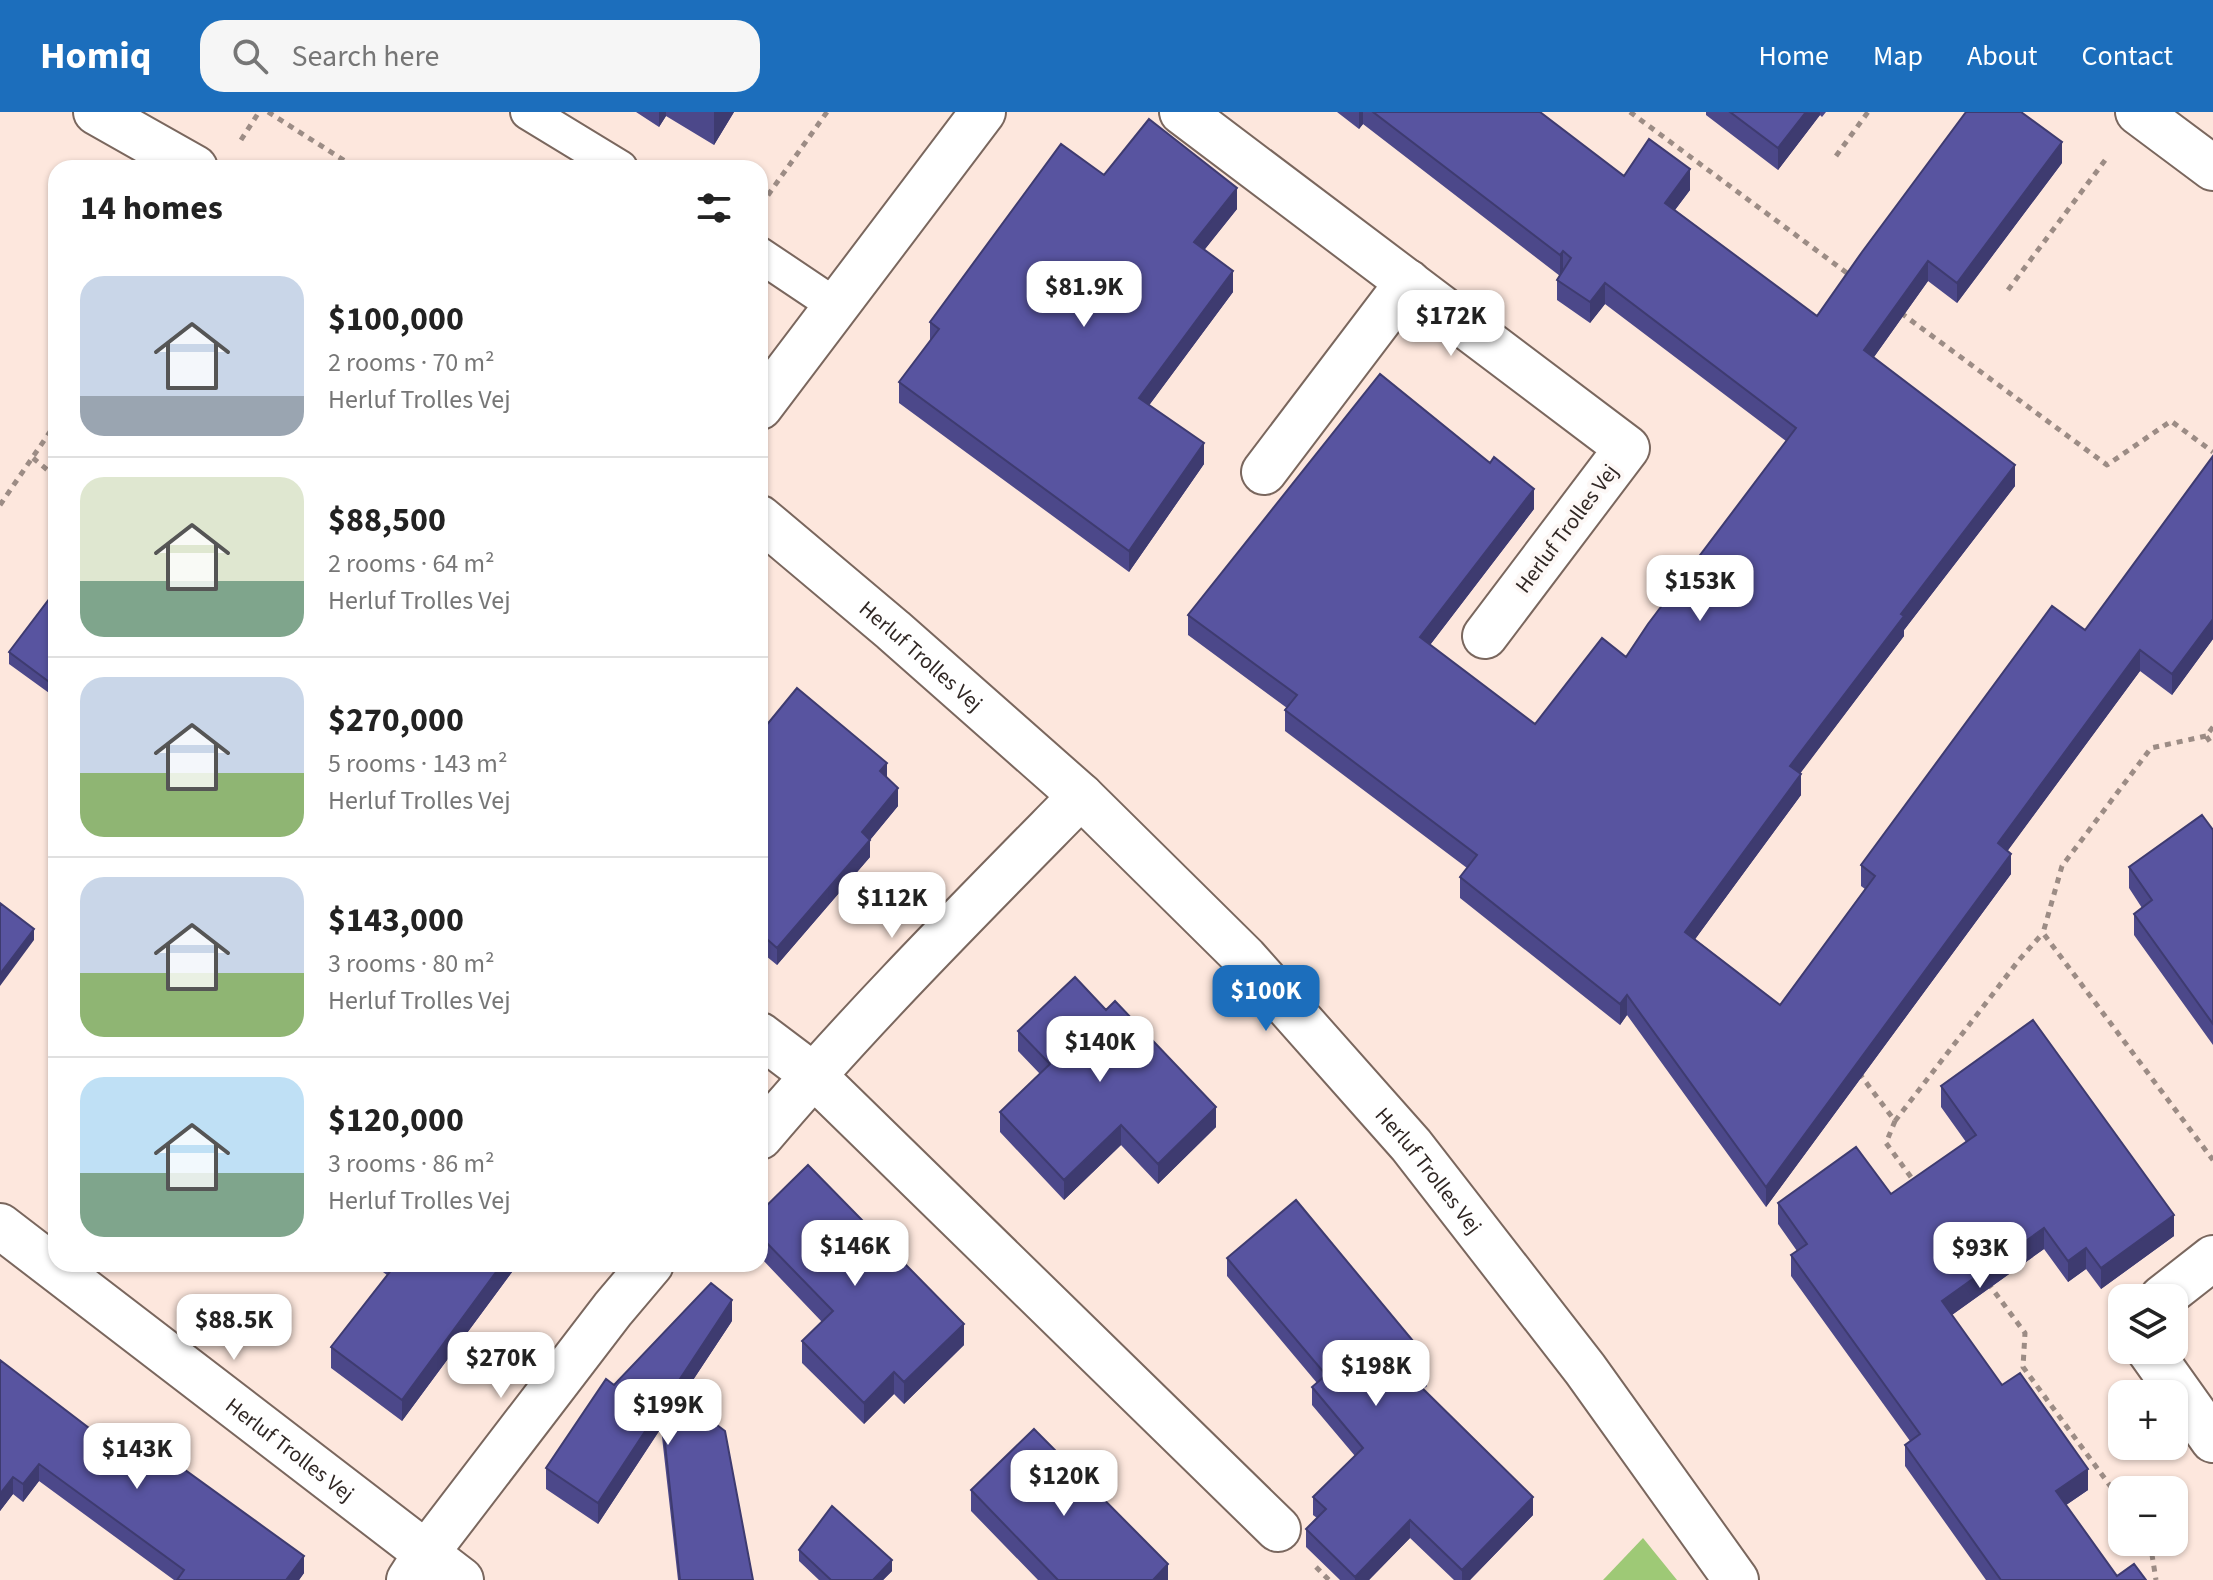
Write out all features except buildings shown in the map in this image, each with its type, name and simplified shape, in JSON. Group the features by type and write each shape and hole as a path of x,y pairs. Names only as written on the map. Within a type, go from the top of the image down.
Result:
{"street":[{"path":"96,112 181,160"},
{"path":"768,396 983,112"},
{"name":"Herluf Trolles Vej","path":"1182,112 1627,448 1485,636"},
{"path":"2139,113 2213,168"},
{"path":"1264,472 1408,282"},
{"name":"Herluf Trolles Vej","path":"768,525 1081,796 1245,958 1411,1145 1585,1369 1736,1580"},
{"path":"768,1128 944,934 1081,796"},
{"path":"768,1041 813,1075 1278,1529"},
{"name":"Herluf Trolles Vej","path":"0,1226 48,1265"},
{"path":"2180,1284 2213,1258"},
{"name":"Herluf Trolles Vej","path":"57,1272 418,1566 461,1580"},
{"path":"418,1566 644,1272"},
{"path":"2159,1364 2213,1440"}],"lane":[{"path":"528,112 607,160"},
{"path":"768,260 836,306"}],"path":[{"path":"268,112 343,160"},
{"path":"768,195 827,112"},
{"path":"1630,112 1856,279"},
{"path":"1836,156 1868,112"},
{"path":"2008,290 2139,113"},
{"path":"1894,307 2107,465 2171,421 2213,452"},
{"path":"0,505 48,435"},
{"path":"33,458 48,470"},
{"path":"1923,1194 1886,1143 1895,1121 2043,933 2062,866 2151,748 2206,736 2213,727"},
{"path":"2206,736 2213,746"},
{"path":"2043,933 2213,1160"},
{"path":"1857,1070 1895,1121"},
{"path":"1988,1282 2025,1333 2023,1367 2108,1483"},
{"path":"2152,1556 2156,1580"}],"green space":[{"path":"1643,1538 1677,1580 1603,1580"}]}
